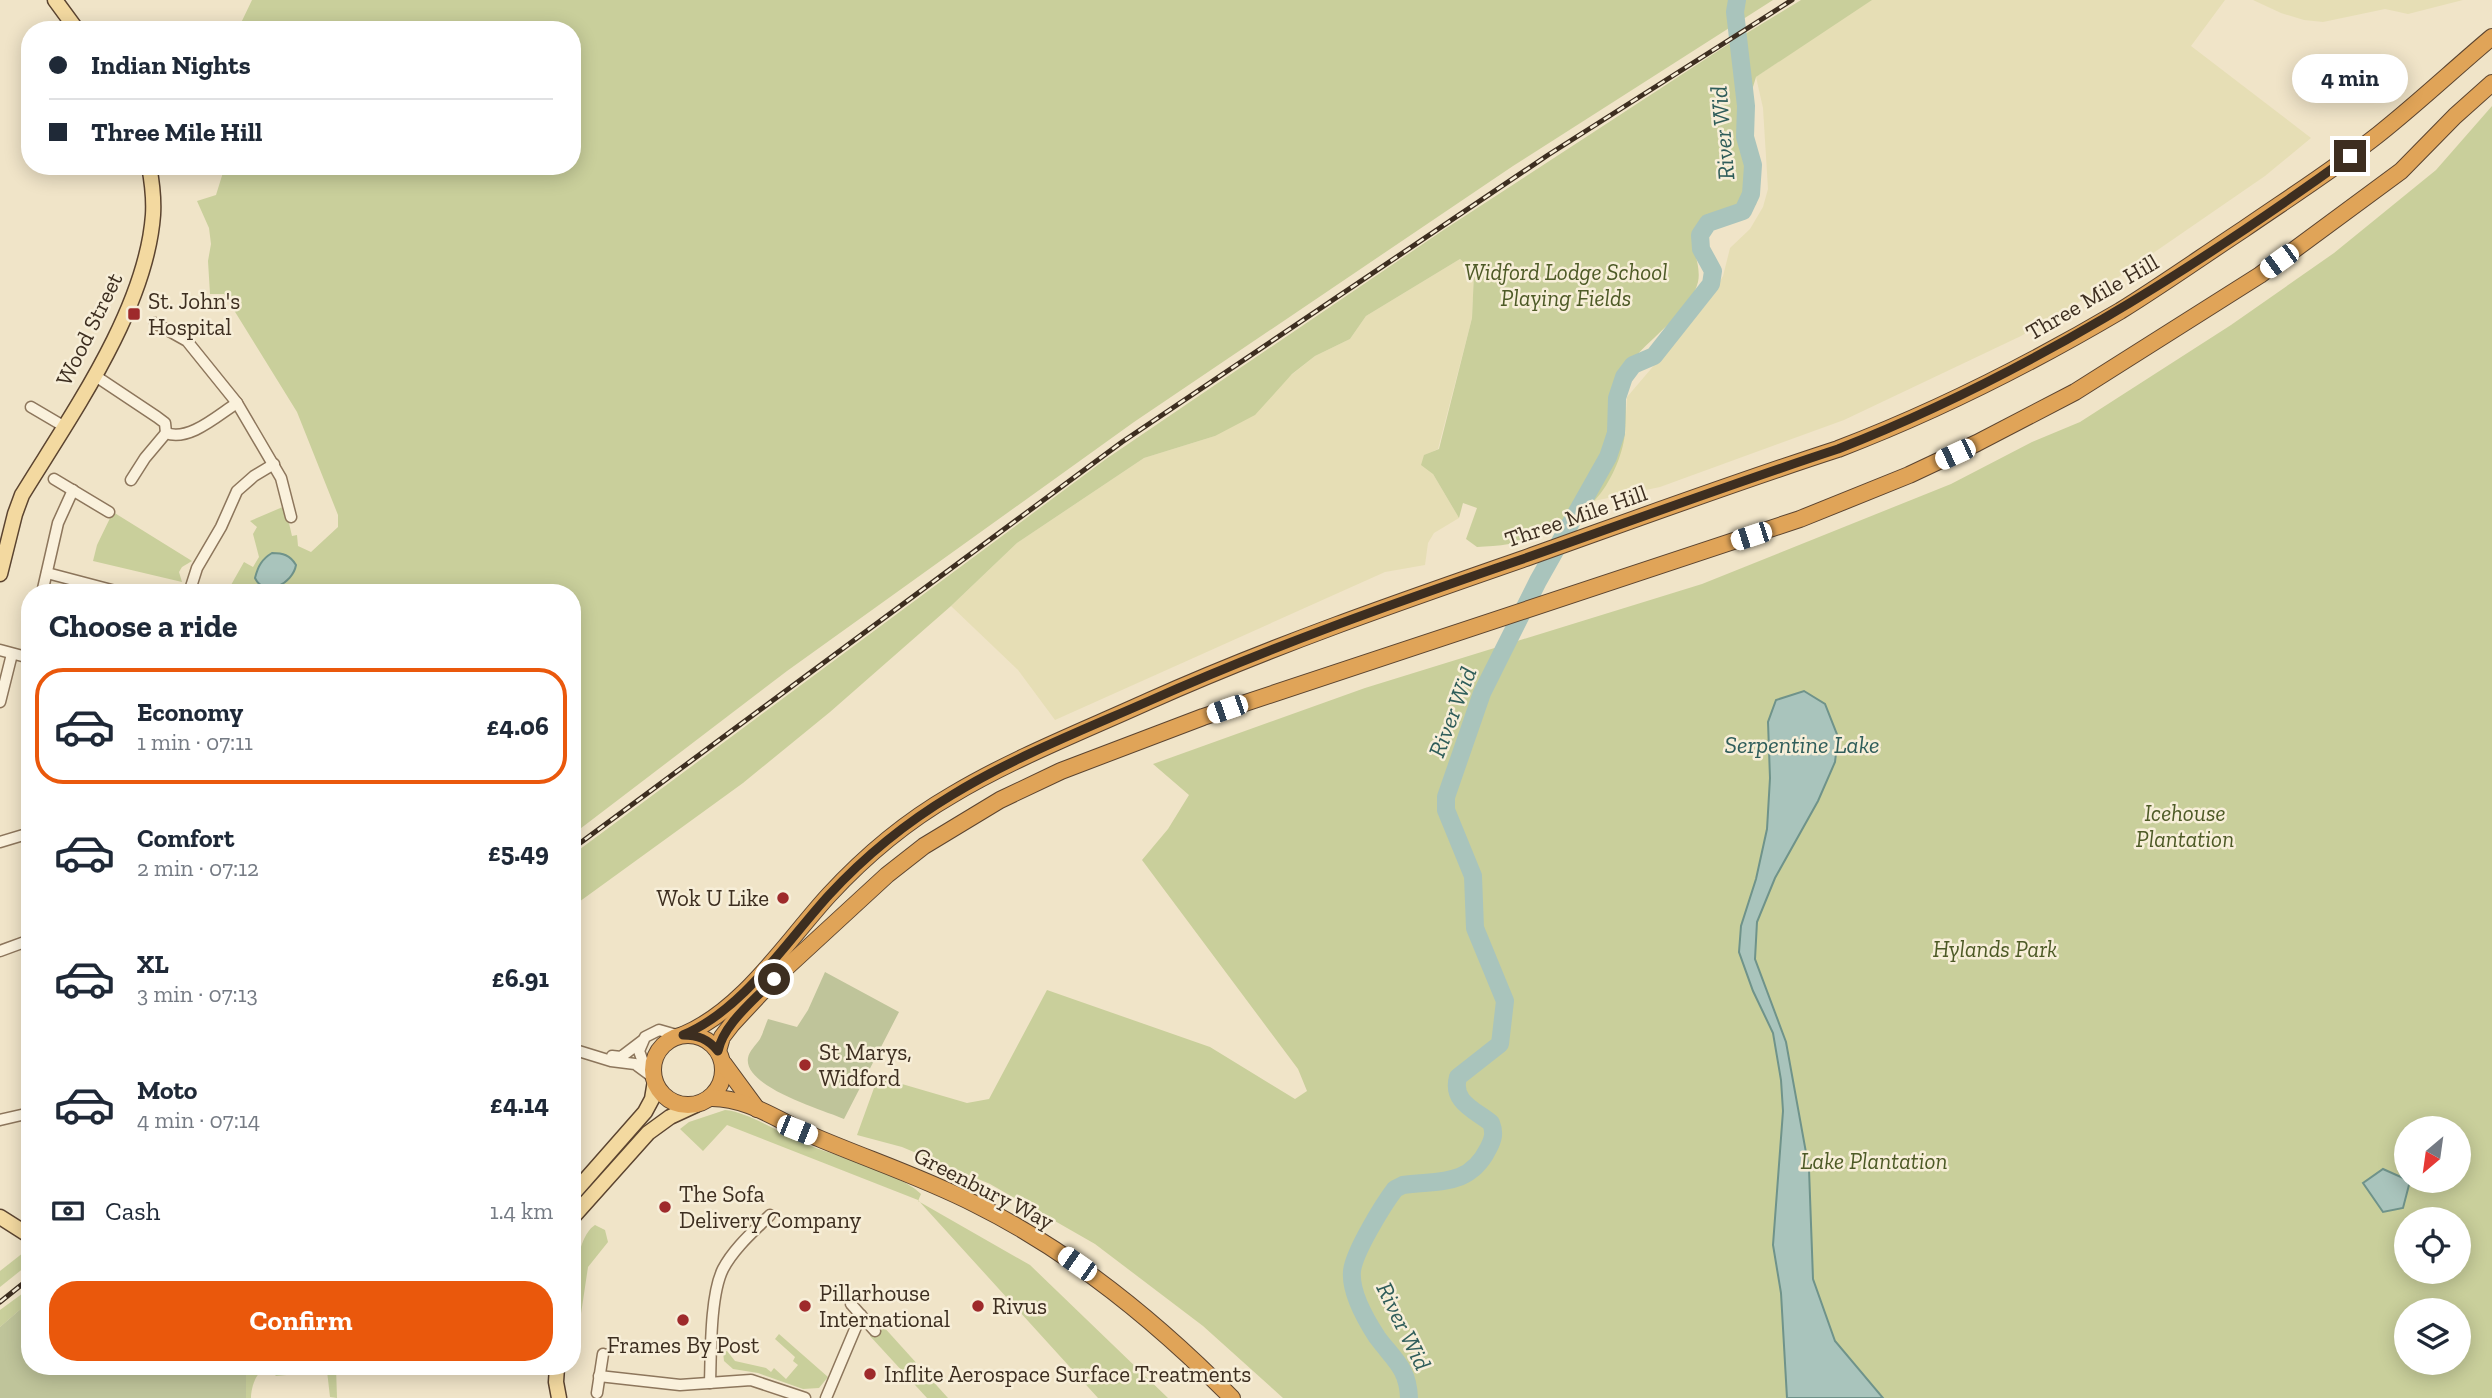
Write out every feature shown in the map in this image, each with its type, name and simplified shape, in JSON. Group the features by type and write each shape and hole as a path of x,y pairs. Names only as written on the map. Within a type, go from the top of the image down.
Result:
{"highway":[{"name":"Three Mile Hill","path":"682,1036 698,1029 738,998 828,896 863,861 904,827 951,795 1037,751 1242,660 1321,629 1869,437 1963,394 2122,309 2332,169 2380,133 2492,37"},
{"path":"720,1056 712,1044 700,1037 682,1036 666,1043 658,1053 652,1077 660,1092 672,1101 681,1105 703,1101 722,1082 722,1037 783,971 887,874 924,846 990,805 1061,771 1148,737 1847,501 1977,443 2063,398 2192,320 2260,275 2401,171 2492,83"},
{"name":"Greenbury Way","path":"720,1056 729,1074 757,1108"},
{"name":"Greenbury Way","path":"703,1101 728,1100 757,1108 797,1130 946,1189 1032,1235 1095,1277 1130,1305 1197,1363 1232,1398"}],"main road":[{"path":"55,0 70,21"},
{"name":"Wood Street","path":"0,574 22,495 94,375 125,316 140,278 153,214 150,175"},
{"path":"581,1185 645,1112 652,1099 652,1077"},
{"path":"581,1208 648,1133 670,1117 703,1101"},
{"path":"0,1217 21,1230"},
{"path":"556,1375 559,1398"}],"street":[{"path":"155,323 187,341 237,403 274,464 286,490 291,517"},
{"path":"94,375 165,423 166,433 150,450 131,480"},
{"path":"166,433 173,436 186,434 237,403"},
{"path":"31,407 65,427"},
{"path":"192,584 197,568 221,527 237,492 245,482 274,464"},
{"path":"54,479 109,512"},
{"path":"44,584 58,523 73,490"},
{"path":"47,573 72,584"},
{"path":"0,650 21,656"},
{"path":"0,702 12,654"},
{"path":"0,842 21,836"},
{"path":"0,951 21,943"},
{"path":"592,1054 621,1057 649,1034 659,1030 682,1036"},
{"path":"642,1041 641,1058 652,1077"},
{"path":"581,1051 635,1064 652,1077"},
{"path":"0,1120 21,1116"},
{"path":"710,1383 722,1271 741,1245 769,1215"},
{"path":"851,1304 875,1331"},
{"path":"826,1398 861,1315"},
{"path":"597,1392 603,1354"},
{"path":"600,1376 680,1385 751,1380 805,1398"}],"shaded area":[{"path":"1869,0 2225,0 2191,46 2311,138 2265,176 2101,289 2021,336 1844,420 1660,487 1594,501 1610,478 1625,436 1627,397 1708,302 1723,276 1730,248 1750,229 1763,207 1768,189 1763,108 1756,77"},
{"path":"2253,0 2463,0 2408,14 2385,9 2323,22 2281,13"},
{"path":"1460,259 1474,272 1472,318 1438,449 1425,455 1459,518 1434,533 1428,543 1425,565 1385,572 1055,720 1018,670 951,606 1017,543 1144,458 1215,436 1315,356 1350,339 1366,316"}],"green space":[{"path":"252,0 1773,0 1513,166 1134,422 787,671 581,828 581,584 232,584 244,562 253,567 259,557 253,534 257,527 250,521 285,506 292,536 297,535 298,546 311,552 338,527 338,515 297,412 224,294 210,294 209,228 197,201 216,195 222,175 581,175 581,21 242,21"},
{"name":"Widford Lodge School Playing Fields","path":"1801,0 1872,0 1756,77 1739,133 1760,163 1756,205 1734,205 1701,224 1692,239 1699,272 1694,293 1678,315 1630,364 1622,450 1606,486 1588,506 1554,526 1518,542 1477,547 1466,539 1477,508 1463,503 1459,518 1433,474 1421,465 1424,455 1439,449 1472,318 1474,272 1460,259 1366,316 1350,339 1315,356 1292,374 1255,415 1215,436 1144,458 1017,543 951,606 830,712 743,783 581,900 581,848 1106,459 1445,229 1724,47"},
{"name":"Hylands Park","path":"2492,106 2492,1398 1283,1398 1203,1326 1095,1244 990,1184 902,1147 857,1135 878,1077 967,1103 989,1099 1047,990 1210,1047 1295,1099 1307,1091 1298,1069 1142,860 1168,829 1189,795 1153,764 1365,688 1702,584 1951,484 2032,442 2080,422 2231,325 2334,253 2436,170"},
{"path":"113,512 192,561 179,572 182,582 93,561 97,545"},
{"path":"825,972 899,1012 844,1119 771,1088 750,1069 748,1058 768,1019 797,1027"},
{"path":"725,1110 743,1114 800,1142 899,1179 921,1194 918,1200 727,1125 703,1151 680,1129 689,1122"},
{"path":"920,1202 1030,1265 1168,1398 1098,1398"},
{"path":"595,1225 605,1230 608,1242 588,1267 581,1313 581,1246 587,1233"},
{"path":"21,1254 21,1270 0,1287 0,1271"},
{"path":"21,1295 21,1309 0,1327 0,1310"},
{"path":"21,1309 21,1375 246,1375 246,1398 0,1398 0,1327"},
{"path":"882,1325 948,1398 927,1398 870,1336"},
{"path":"779,1334 828,1377 819,1388 803,1389 758,1373 733,1369 724,1361 723,1352 727,1351 735,1361 766,1368 771,1372 774,1368 786,1379 798,1365 793,1361 795,1357 775,1339"},
{"path":"235,1375 258,1375 251,1398 205,1398"},
{"path":"327,1375 336,1375 337,1398 330,1397"}],"water":[{"path":"272,553 286,555 296,565 294,572 282,584 260,584 255,578 266,558"},
{"name":"Serpentine Lake","path":"1804,691 1825,704 1838,737 1835,762 1818,801 1775,878 1757,922 1755,959 1786,1042 1809,1169 1813,1279 1835,1341 1883,1398 1787,1398 1781,1293 1773,1245 1783,1111 1781,1080 1773,1033 1753,991 1739,952 1741,926 1756,879 1767,829 1770,778 1768,722 1776,700"},
{"path":"2383,1169 2394,1174 2394,1194 2407,1194 2403,1207 2394,1207 2394,1210 2383,1212 2363,1183"}],"waterway":[{"name":"River Wid","path":"1409,1398 1403,1372 1377,1337 1360,1306 1352,1271 1370,1229 1395,1189 1403,1185 1462,1176 1472,1170 1488,1149 1493,1136 1491,1123 1461,1099 1457,1086 1458,1077 1500,1044 1505,1001 1475,928 1473,876 1446,810 1446,797 1482,693 1538,581 1608,457 1616,433 1617,398 1624,377 1633,365 1654,356 1711,284 1713,271 1701,249 1700,235 1708,223 1743,211 1751,194 1753,165 1745,137 1746,106 1735,12 1737,0"}],"railway":[{"path":"581,842 1122,442 1548,155 1792,0"},
{"path":"0,1302 21,1285"}],"place":[{"name":"St. John's Hospital","path":"134,314"},
{"name":"Wok U Like","path":"783,898"},
{"name":"St Marys, Widford","path":"805,1065"},
{"name":"The Sofa Delivery Company","path":"665,1207"},
{"name":"Pillarhouse International","path":"805,1306"},
{"name":"Rivus","path":"978,1306"},
{"name":"Frames By Post","path":"683,1320"},
{"name":"Inflite Aerospace Surface Treatments","path":"870,1374"}],"route":[{"path":"774,979 728,1029 719,1043 718,1051 700,1037 683,1035 698,1029 738,998 828,896 872,853 904,827 973,783 1184,685 1321,629 1838,449 1900,424 2074,337 2122,309 2350,156"}],"park label":[{"name":"Icehouse Plantation","path":"2185,826"},
{"name":"Lake Plantation","path":"1874,1161"}]}
